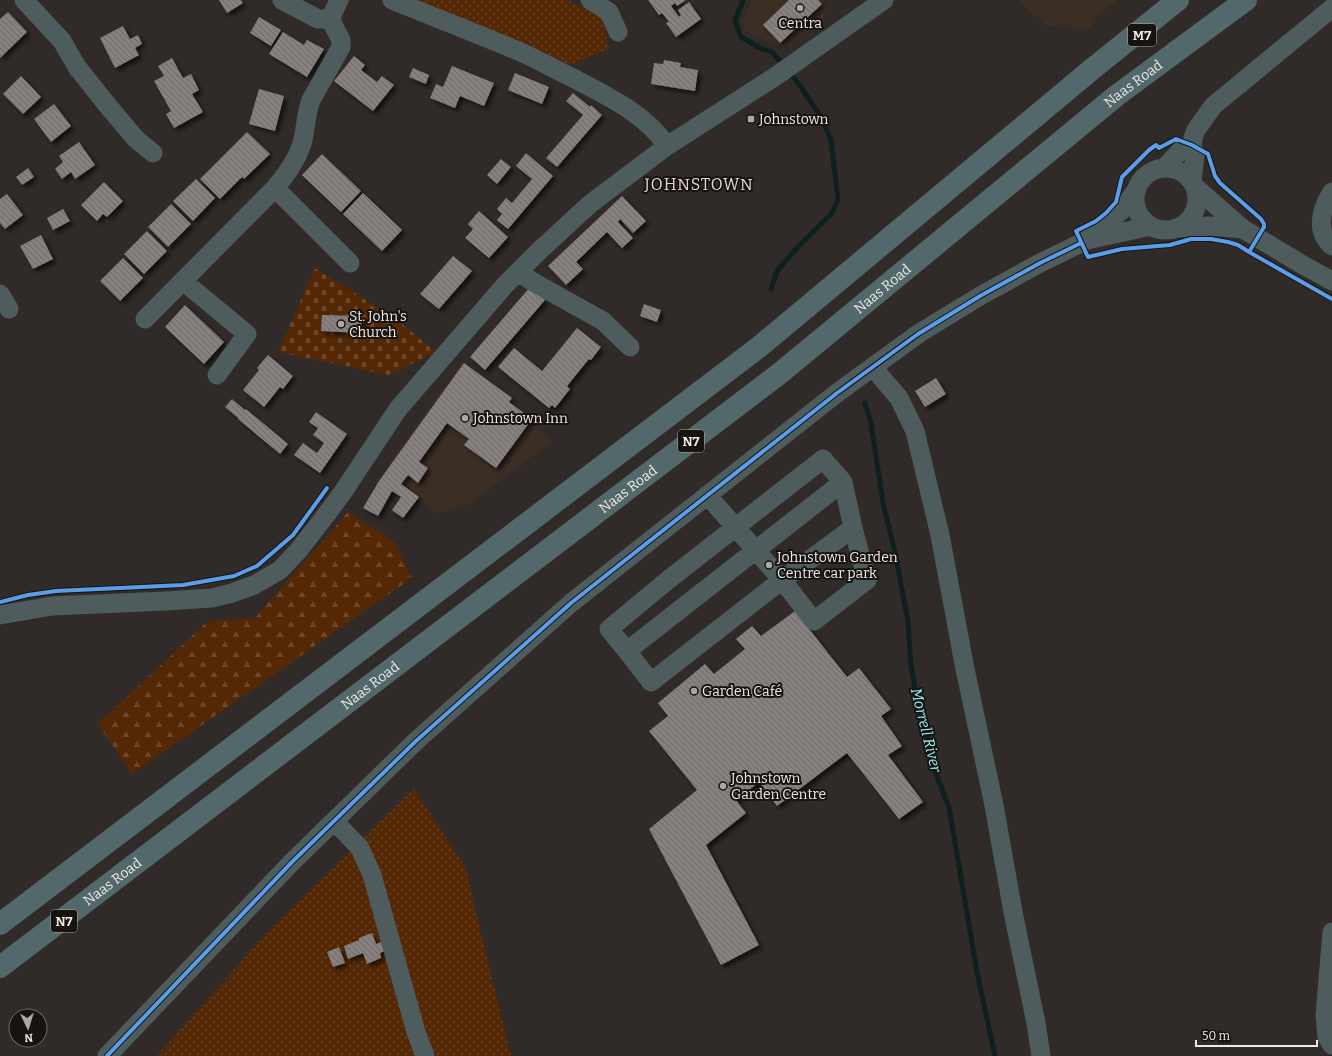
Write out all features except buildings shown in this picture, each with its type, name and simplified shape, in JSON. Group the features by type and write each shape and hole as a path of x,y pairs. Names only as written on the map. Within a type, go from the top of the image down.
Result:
{"highway":[{"name":"N7","path":"0,924 759,347 1091,70 1178,0"},
{"name":"M7","path":"1091,70 1192,0"},
{"name":"Naas Road","path":"0,967 779,374 1116,96 1246,0"},
{"name":"N7","path":"0,910 105,845"},
{"name":"N7","path":"0,973 128,870"}],"street":[{"path":"24,0 62,41 77,67 108,106 136,139 152,153"},
{"path":"282,0 318,19 332,19"},
{"path":"145,319 289,172 303,140 311,100 341,47 341,40 332,23 332,15 339,0"},
{"path":"392,0 526,55 598,91 625,107 642,120 660,136 667,146"},
{"path":"590,0 609,12 618,32"},
{"path":"0,615 52,606 212,598 254,585 280,570 298,551 330,509 398,409 500,290 518,272 590,204 667,146 776,76 871,3"},
{"path":"1176,228 1187,222 1194,212 1197,204 1197,196 1193,185 1195,155 1192,145 1196,130 1212,106 1332,8"},
{"path":"1164,168 1182,149 1192,145"},
{"path":"1087,240 1121,211 1141,181 1148,174 1155,170 1164,168 1173,169 1182,173 1193,185 1243,229 1332,281"},
{"path":"274,188 350,263"},
{"path":"1137,189 1135,197 1139,214 1144,221 1151,226 1168,230 1176,228 1210,226 1243,229"},
{"path":"1332,192 1323,209 1321,226 1328,242 1332,246"},
{"path":"107,1056 292,862 335,822 416,741 572,603 707,495 837,393 918,334 980,296 1040,263 1087,240 1151,226"},
{"path":"518,272 603,321 630,347"},
{"path":"183,281 247,334 217,376"},
{"path":"874,367 880,377 899,398 916,431 940,535 965,669 994,805 1041,1056"},
{"path":"707,495 735,527 756,551 782,580 814,622 867,580 853,528 843,482 823,459 735,527 609,629 651,682 782,580 853,528"},
{"path":"627,650 843,482"},
{"path":"335,822 360,848 372,875 416,1032 425,1056"},
{"path":"1332,932 1325,1015 1327,1037 1332,1045"}],"shaded area":[{"path":"752,0 823,0 829,12 786,48 746,32 742,20"},
{"path":"1019,0 1118,0 1097,16 1091,29 1046,26"},
{"path":"462,362 512,396 520,413 553,441 475,500 465,505 435,514 388,466"}],"green space":[{"path":"410,0 568,0 600,17 604,22 608,49 570,65"},
{"path":"315,268 397,320 436,352 389,375 278,352"},
{"path":"348,512 394,541 412,578 132,774 98,724 208,621 255,618"},
{"path":"414,789 465,867 511,1056 157,1056 266,934"}],"waterway":[{"path":"743,0 735,21 741,37 760,48 772,52 784,66"},
{"path":"771,289 777,271 796,249 832,213 838,200 831,140 821,117 789,72"},
{"name":"Morrell River","path":"865,403 871,423 883,503 894,548 908,621 911,666 919,711 928,738 934,769 949,807 977,972 995,1056"}],"cycle path":[{"path":"1249,252 1264,227 1261,219 1220,183 1215,176 1208,154 1192,145 1176,139 1159,148 1156,145 1149,150 1122,177 1116,202 1096,221 1076,231 1088,257 1122,249 1170,245 1191,239 1211,239 1228,242 1238,245 1249,252 1332,299"},
{"path":"107,1056 292,862 416,741 571,603 837,393 918,334 980,296 1040,263 1081,243"},
{"path":"0,602 28,595 56,591 183,585 234,576 257,566 293,535 327,488"}],"place":[{"name":"Centra","path":"800,8"},
{"name":"Johnstown","path":"751,119"},
{"name":"St. John's Church","path":"341,324"},
{"name":"Johnstown Inn","path":"465,418"},
{"name":"Johnstown Garden Centre car park","path":"769,565"},
{"name":"Garden Café","path":"694,691"},
{"name":"Johnstown Garden Centre","path":"723,786"}],"district":[{"name":"JOHNSTOWN","path":"699,184"}]}
